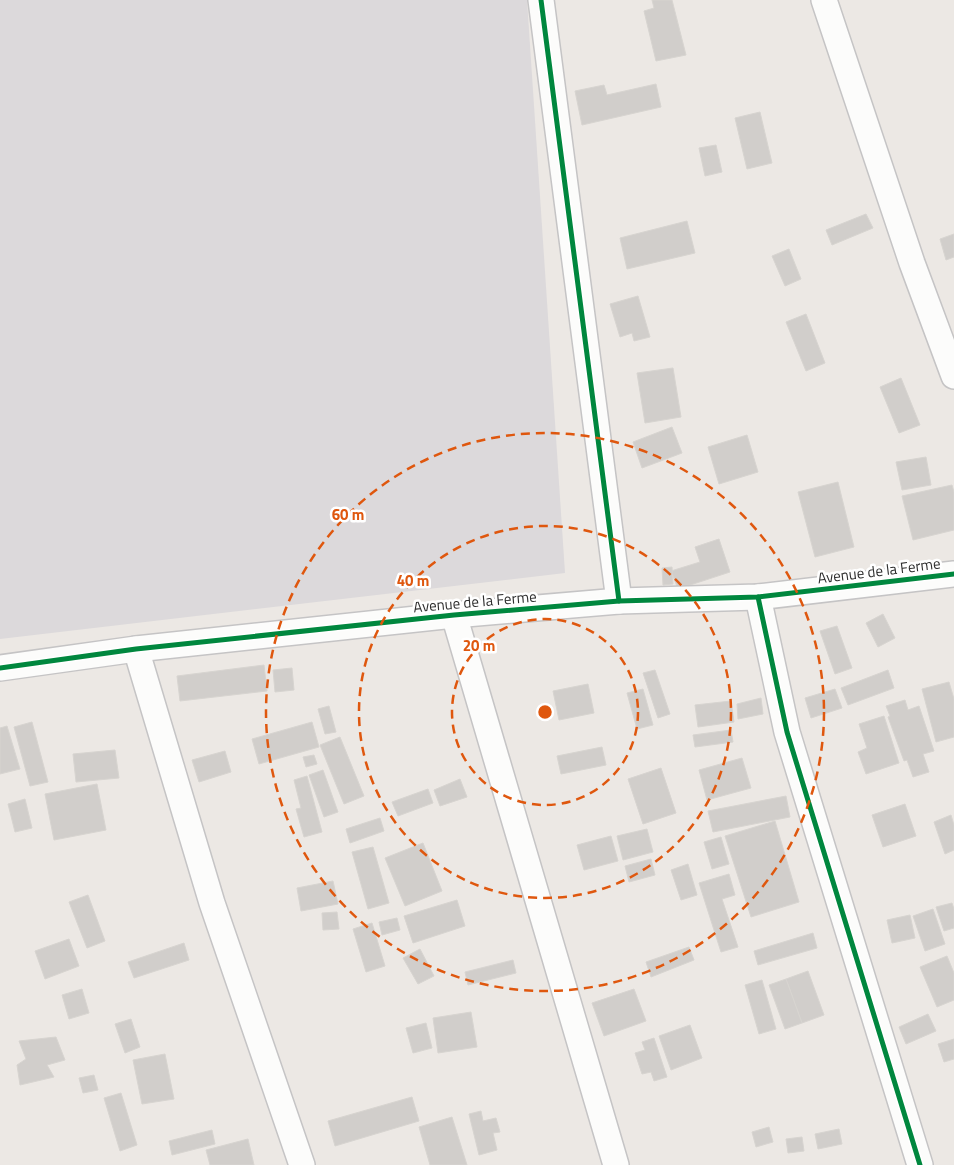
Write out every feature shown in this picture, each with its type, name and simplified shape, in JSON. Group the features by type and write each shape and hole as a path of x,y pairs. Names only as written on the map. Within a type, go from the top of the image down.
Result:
{"street":[{"path":"542,0 619,601"},
{"path":"824,0 912,263 954,376"},
{"name":"Avenue de la Ferme","path":"0,668 136,650 454,615 619,601 758,597 954,574"},
{"path":"758,597 787,732 920,1165"},
{"path":"454,615 616,1165"},
{"path":"136,650 212,903 302,1165"}],"shaded area":[{"path":"0,0 527,0 565,573 0,639"}],"building":[{"path":"652,0 672,0 686,55 656,61 644,11 654,8"},
{"path":"656,84 661,107 582,125 575,91 604,85 607,95"},
{"path":"760,112 772,163 747,169 735,118"},
{"path":"716,145 722,172 705,176 699,148"},
{"path":"866,214 873,228 832,245 826,230"},
{"path":"687,221 695,253 627,269 620,238"},
{"path":"954,234 954,257 946,260 940,239"},
{"path":"789,249 801,279 785,286 772,256"},
{"path":"638,296 650,337 634,341 632,333 620,337 610,304"},
{"path":"806,314 825,363 806,371 786,322"},
{"path":"673,368 681,417 645,423 637,373"},
{"path":"901,378 920,425 899,433 880,387"},
{"path":"672,427 682,453 642,468 633,442"},
{"path":"747,435 758,472 719,484 708,447"},
{"path":"926,457 931,485 902,490 896,462"},
{"path":"838,482 854,547 815,557 798,492"},
{"path":"952,485 954,492 954,530 913,540 902,496"},
{"path":"719,539 730,572 678,589 671,571 700,562 695,547"},
{"path":"672,567 673,584 663,585 662,568"},
{"path":"883,614 895,638 878,647 866,623"},
{"path":"837,626 852,668 835,674 820,631"},
{"path":"264,665 267,691 180,701 177,676"},
{"path":"292,668 294,690 275,692 273,670"},
{"path":"655,670 670,714 658,718 643,673"},
{"path":"888,670 894,688 848,705 841,688"},
{"path":"949,682 954,699 954,737 936,742 922,689"},
{"path":"588,684 594,713 559,720 553,691"},
{"path":"643,689 653,725 637,729 627,693"},
{"path":"835,689 842,708 811,718 805,698"},
{"path":"761,698 763,714 738,719 737,704"},
{"path":"905,700 908,710 919,706 934,751 923,754 929,772 913,777 907,760 904,761 888,717 890,716 886,706"},
{"path":"731,701 734,722 698,727 695,705"},
{"path":"329,706 336,732 325,734 318,709"},
{"path":"884,716 899,763 866,774 858,752 867,748 859,724"},
{"path":"32,722 48,782 30,786 14,727"},
{"path":"312,722 319,747 259,764 252,739"},
{"path":"7,726 20,769 0,774 0,728"},
{"path":"731,730 733,742 695,747 693,735"},
{"path":"340,737 364,796 344,804 320,745"},
{"path":"602,747 606,765 561,774 557,756"},
{"path":"115,750 119,778 76,782 73,754"},
{"path":"225,751 231,772 199,782 192,760"},
{"path":"314,755 317,764 306,767 303,757"},
{"path":"742,758 751,788 707,800 699,770"},
{"path":"661,768 676,813 643,824 628,779"},
{"path":"323,770 338,812 324,817 309,775"},
{"path":"307,776 322,832 304,837 296,809 301,808 294,780"},
{"path":"460,779 467,797 440,806 434,790"},
{"path":"97,784 106,830 54,840 45,794"},
{"path":"428,789 433,803 398,816 392,802"},
{"path":"786,796 790,817 713,832 708,811"},
{"path":"25,799 32,828 15,832 8,804"},
{"path":"905,804 916,836 883,847 872,815"},
{"path":"951,815 954,825 954,850 945,854 934,822"},
{"path":"380,818 384,831 350,843 346,829"},
{"path":"775,821 799,902 751,917 725,836"},
{"path":"647,829 653,852 623,860 617,836"},
{"path":"611,836 618,861 584,870 577,845"},
{"path":"721,837 729,864 712,869 704,842"},
{"path":"423,843 442,891 405,906 385,858"},
{"path":"373,847 389,903 368,909 352,852"},
{"path":"651,859 655,875 629,882 625,866"},
{"path":"688,864 697,895 681,900 671,870"},
{"path":"729,874 735,895 722,899 738,947 721,952 699,883"},
{"path":"333,881 338,904 301,911 297,888"},
{"path":"88,895 105,941 87,948 69,902"},
{"path":"457,900 465,926 413,943 404,916"},
{"path":"952,903 954,909 954,928 944,931 936,907"},
{"path":"933,909 945,944 925,951 913,916"},
{"path":"337,912 339,929 323,930 322,913"},
{"path":"910,915 915,938 892,943 887,920"},
{"path":"397,918 400,930 382,935 379,922"},
{"path":"372,923 385,966 366,972 353,929"},
{"path":"813,933 817,948 758,965 754,951"},
{"path":"69,939 79,966 45,979 35,951"},
{"path":"184,943 189,960 134,978 128,962"},
{"path":"689,947 694,960 651,977 646,962"},
{"path":"420,949 434,976 418,984 403,958"},
{"path":"947,956 954,973 954,1000 937,1007 920,967"},
{"path":"513,960 516,973 468,985 465,972"},
{"path":"808,971 824,1015 802,1023 786,979"},
{"path":"786,979 802,1023 785,1029 769,985"},
{"path":"762,980 776,1029 759,1034 745,985"},
{"path":"82,989 89,1013 69,1019 62,995"},
{"path":"634,989 646,1021 604,1036 592,1003"},
{"path":"471,1012 477,1047 438,1053 433,1018"},
{"path":"928,1014 936,1031 906,1044 899,1027"},
{"path":"131,1019 140,1047 125,1053 115,1024"},
{"path":"426,1023 432,1048 413,1053 406,1028"},
{"path":"690,1025 702,1058 671,1070 659,1036"},
{"path":"56,1037 65,1060 47,1065 54,1077 20,1085 17,1065 26,1059 19,1041"},
{"path":"654,1038 667,1077 654,1081 651,1072 642,1074 635,1053 645,1050 642,1042"},
{"path":"954,1039 954,1059 944,1062 938,1044"},
{"path":"165,1054 174,1099 142,1104 133,1060"},
{"path":"94,1075 98,1090 83,1093 79,1078"},
{"path":"121,1093 137,1145 120,1151 104,1098"},
{"path":"412,1097 419,1121 335,1146 328,1121"},
{"path":"481,1111 483,1121 496,1118 500,1132 493,1133 497,1150 479,1155 469,1114"},
{"path":"452,1117 467,1165 430,1165 419,1127"},
{"path":"769,1127 773,1142 756,1147 752,1132"},
{"path":"839,1129 842,1144 818,1149 815,1134"},
{"path":"212,1130 215,1144 172,1155 169,1141"},
{"path":"802,1137 804,1151 788,1153 786,1139"},
{"path":"248,1139 254,1165 210,1165 206,1150"}],"cycle path":[{"path":"541,0 619,601"},
{"path":"0,668 136,649 454,615 619,601 758,597 954,574"},
{"path":"758,597 787,732 920,1165"}]}
